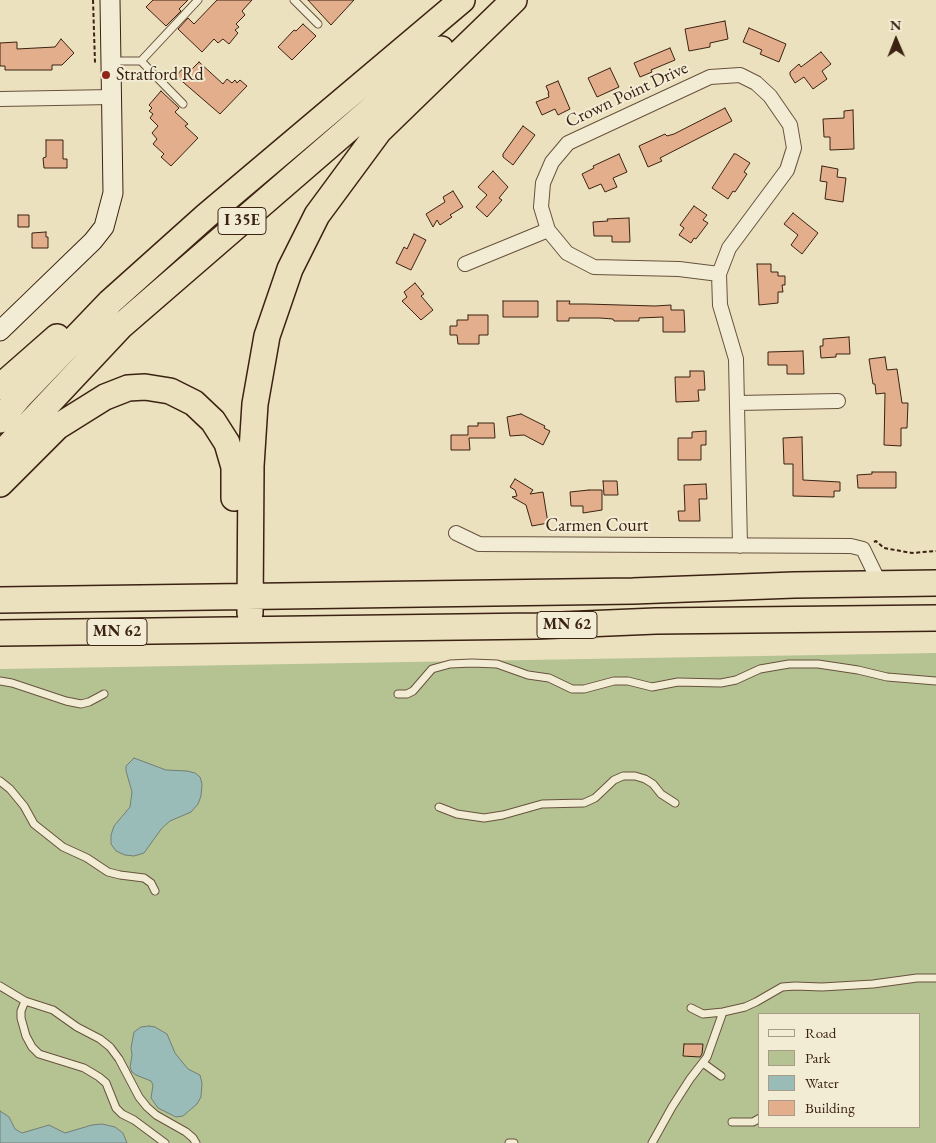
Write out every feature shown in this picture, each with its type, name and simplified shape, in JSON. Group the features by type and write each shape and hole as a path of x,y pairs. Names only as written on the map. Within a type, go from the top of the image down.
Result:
{"highway":[{"name":"I 35E","path":"0,420 19,397 110,302 206,216 462,0"},
{"name":"I 35E","path":"0,455 121,326 498,0"},
{"path":"242,597 254,404 267,336 290,270 317,214 379,131 514,0"},
{"path":"0,387 127,274 206,216"},
{"path":"0,484 57,426 105,397 128,388 145,387 170,392 194,403 214,421 227,443 234,467 243,630"},
{"name":"MN 62","path":"0,600 633,591 794,585 936,583"},
{"path":"656,621 727,614 864,610 870,608 877,600 880,584"},
{"path":"537,626 539,609 554,602 700,598 794,585"},
{"name":"MN 62","path":"0,633 537,626 656,621 936,618"}],"street":[{"path":"0,331 93,241 104,227 113,193 112,97 103,65 110,0"},
{"name":"Crown Point Drive","path":"719,274 678,269 594,267 567,253 548,230 542,207 543,183 552,162 568,143 710,77 740,76 756,83 770,96 790,125 794,148 787,170 730,248 719,274 720,306 736,359 740,546"},
{"path":"0,99 112,97"},
{"path":"465,264 548,230"},
{"path":"738,403 838,401"},
{"name":"Carmen Court","path":"456,533 479,544 851,546 863,549"},
{"path":"863,549 880,584"}],"lane":[{"path":"103,65 141,61 198,0"},
{"path":"294,0 318,24"},
{"path":"141,61 182,104"},
{"path":"398,694 407,694 413,691 432,670 450,664 472,663 497,664 528,675 549,678 572,689 614,681 628,681 652,687 678,682 721,683 736,680 760,669 789,664 818,664 858,670 887,678 936,681"},
{"path":"0,681 80,704 89,702 104,694"},
{"path":"439,807 457,814 484,818 503,815 542,804 584,803 595,798 614,780 623,776 635,776 645,779 653,784 661,794 675,803"},
{"path":"0,781 10,789 24,806 34,824 63,847 87,858 108,872 120,876 144,878 151,883 155,891"},
{"path":"691,1008 703,1014 723,1012 751,1004 782,987 822,987 936,978"},
{"path":"0,986 25,1001 53,1010 77,1028 100,1039 110,1048 126,1070 139,1097 147,1107 156,1115 186,1132 196,1143"},
{"path":"25,1001 21,1011 21,1018 26,1036 32,1047 39,1054 84,1068 99,1076 106,1083 116,1108 165,1143"},
{"path":"652,1143 690,1078 707,1057 723,1012"},
{"path":"703,1063 722,1076"},
{"path":"732,1122 753,1122 758,1119"},
{"path":"509,1143 514,1143"}],"path":[{"path":"93,0 103,65"},
{"path":"863,549 876,541 884,548 912,552 936,551"}],"green space":[{"path":"936,653 936,1143 0,1143 0,669"}],"water":[{"path":"134,758 166,770 195,773 200,777 202,784 198,804 191,812 170,821 162,828 144,853 134,856 116,851 111,844 111,835 114,826 130,807 132,792 126,766"},
{"path":"141,1027 155,1027 167,1034 175,1053 183,1063 188,1069 200,1075 202,1083 201,1097 197,1104 183,1116 176,1117 158,1108 151,1098 153,1085 151,1081 136,1075 130,1067 134,1032"},
{"path":"0,1111 9,1117 15,1129 22,1133 49,1125 65,1133 102,1124 115,1127 123,1133 127,1143 0,1143"}],"building":[{"path":"153,0 188,0 179,9 181,11 166,26 146,7"},
{"path":"217,0 252,0 242,11 245,15 236,24 239,27 235,30 238,33 229,44 223,39 218,43 214,39 202,52 178,29 188,18 194,24"},
{"path":"308,0 354,0 331,25"},
{"path":"725,21 728,39 710,43 710,47 689,51 685,29"},
{"path":"303,24 316,36 292,60 278,47 294,30 296,31"},
{"path":"749,28 786,44 779,62 760,54 762,50 743,42"},
{"path":"61,39 74,53 62,65 52,65 52,70 5,70 5,66 0,66 0,43 17,42 17,49 55,47"},
{"path":"670,48 675,60 640,77 634,63"},
{"path":"821,52 831,64 822,71 827,79 813,89 804,77 795,83 790,72 799,64 801,67"},
{"path":"199,62 223,84 227,79 232,83 235,80 237,83 240,80 247,86 220,114 176,76 185,66 190,71"},
{"path":"610,68 619,87 597,97 588,78"},
{"path":"558,81 570,109 558,115 555,109 542,115 536,102 549,97 546,86"},
{"path":"161,91 179,108 175,112 188,124 185,126 198,138 171,166 161,157 164,154 153,144 157,139 152,133 158,126 150,118 153,114 149,111 152,108 149,105"},
{"path":"725,108 732,121 660,158 662,161 648,167 639,146 665,134 667,136 674,134"},
{"path":"853,110 854,149 830,150 830,137 824,137 823,119 844,118 844,111"},
{"path":"523,126 535,135 513,165 503,157 503,154"},
{"path":"46,140 63,140 63,159 67,159 67,168 44,168 43,158 46,157"},
{"path":"619,154 627,172 613,178 617,187 605,192 601,184 589,189 582,174 594,168 593,166"},
{"path":"734,154 750,163 744,172 747,174 728,199 712,188"},
{"path":"822,166 838,169 837,177 846,178 843,202 825,199 827,182 820,181"},
{"path":"493,171 508,187 499,198 502,200 487,217 476,207 487,195 478,187"},
{"path":"453,191 463,207 450,215 452,217 440,225 437,220 433,227 426,214 445,202 443,197"},
{"path":"694,206 707,215 703,220 708,223 691,243 679,235 684,228 680,225"},
{"path":"793,213 818,233 802,254 791,245 798,235 784,224"},
{"path":"18,215 29,215 29,227 18,227"},
{"path":"629,218 630,242 612,242 612,236 594,236 593,222"},
{"path":"46,232 48,248 32,248 32,233"},
{"path":"414,234 426,240 411,270 396,263 404,247 407,249"},
{"path":"757,264 771,264 771,272 778,272 778,276 785,276 785,285 782,285 783,292 778,292 778,303 759,305"},
{"path":"415,283 424,294 421,296 433,310 421,320 402,301 407,297 404,292"},
{"path":"503,301 538,301 538,317 503,317"},
{"path":"557,301 570,301 569,304 671,305 671,310 684,310 685,332 663,332 663,317 639,318 639,321 569,318 569,321 557,321"},
{"path":"468,315 488,315 488,335 479,335 479,344 458,344 457,335 450,335 450,326 457,326 457,320 468,320"},
{"path":"849,337 850,354 836,354 836,357 821,358 820,346 823,346 823,339"},
{"path":"803,351 804,374 787,374 787,365 768,365 768,352"},
{"path":"885,357 887,370 897,369 902,403 908,403 907,428 901,428 901,446 884,445 885,393 876,394 875,384 873,384 869,359"},
{"path":"690,371 704,371 705,390 698,390 699,401 676,402 675,377 690,377"},
{"path":"521,414 545,426 544,428 550,431 543,445 524,435 510,436 507,417"},
{"path":"478,423 494,423 495,438 469,438 470,450 451,450 451,435 468,435 468,426 478,426"},
{"path":"706,431 706,445 701,445 701,460 678,460 678,438 692,438 692,432"},
{"path":"802,437 803,480 840,482 840,491 834,491 834,497 793,496 793,464 784,464 783,438"},
{"path":"872,472 896,472 896,488 858,488 857,475 872,474"},
{"path":"515,479 533,490 530,494 543,492 548,523 532,526 526,505 512,497 517,496 515,490 510,487"},
{"path":"603,481 617,481 618,495 604,495"},
{"path":"706,484 707,499 699,499 700,521 679,521 678,511 685,511 684,485"},
{"path":"602,490 602,510 583,513 583,506 571,506 570,492"},
{"path":"684,1044 703,1044 700,1057 683,1056"}],"place":[{"name":"Stratford Rd","path":"106,75"}]}
